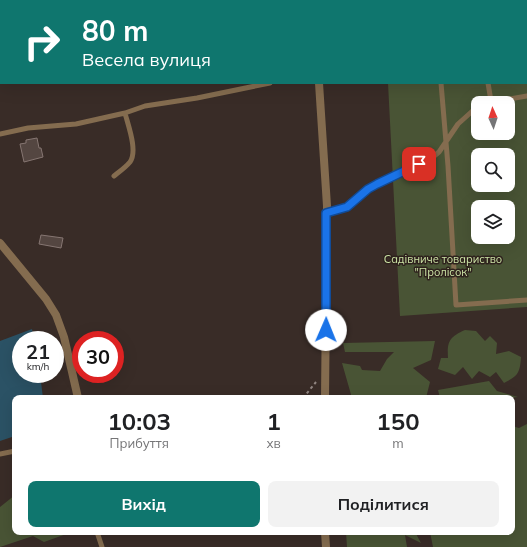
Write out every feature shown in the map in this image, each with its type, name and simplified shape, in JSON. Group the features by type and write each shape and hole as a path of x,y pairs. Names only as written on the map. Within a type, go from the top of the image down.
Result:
{"street":[{"path":"319,84 326,213 325,395"},
{"path":"0,243 46,299 56,315 66,343 77,395"},
{"path":"325,535 326,547"}],"lane":[{"path":"0,134 28,128 76,124 124,113 145,106 265,84"},
{"path":"441,84 448,166 456,305 527,300"},
{"path":"488,84 488,96"},
{"path":"515,98 527,96"},
{"path":"326,213 347,207 368,189 433,157 440,152 458,124 471,112"},
{"path":"114,176 130,163 132,158 133,144 124,113"},
{"path":"0,454 12,452"},
{"path":"98,535 102,547"}],"path":[{"path":"305,395 325,370"}],"green space":[{"name":"Садівниче товариство \"Пролісок\"","path":"388,84 527,84 527,307 400,316"},
{"path":"465,330 476,331 485,341 490,336 497,343 496,354 509,351 521,357 520,367 515,376 504,383 496,372 490,377 479,371 472,379 463,367 455,375 438,369 441,358 448,358 448,348 452,338"},
{"path":"435,341 431,360 413,368 430,382 427,395 351,395 342,363 360,366 362,370 380,371 387,359 394,352 345,352 343,343"},
{"path":"489,381 497,391 511,395 439,395 438,390"},
{"path":"527,424 527,547 433,547 431,535 515,535 515,427 519,428"},
{"path":"12,497 12,535 64,535 44,542 33,536 0,547 0,507"},
{"path":"346,535 405,535 407,547 347,547"},
{"path":"405,535 417,535 421,543"}],"water":[{"path":"12,336 12,383 41,383 43,395 12,395 12,437 0,441 0,341"}],"building":[{"path":"37,138 43,157 24,162 20,144 26,143 26,140"},
{"path":"41,235 63,238 61,248 39,244"}],"route":[{"path":"326,330 326,213 347,207 368,189 419,164"}]}
